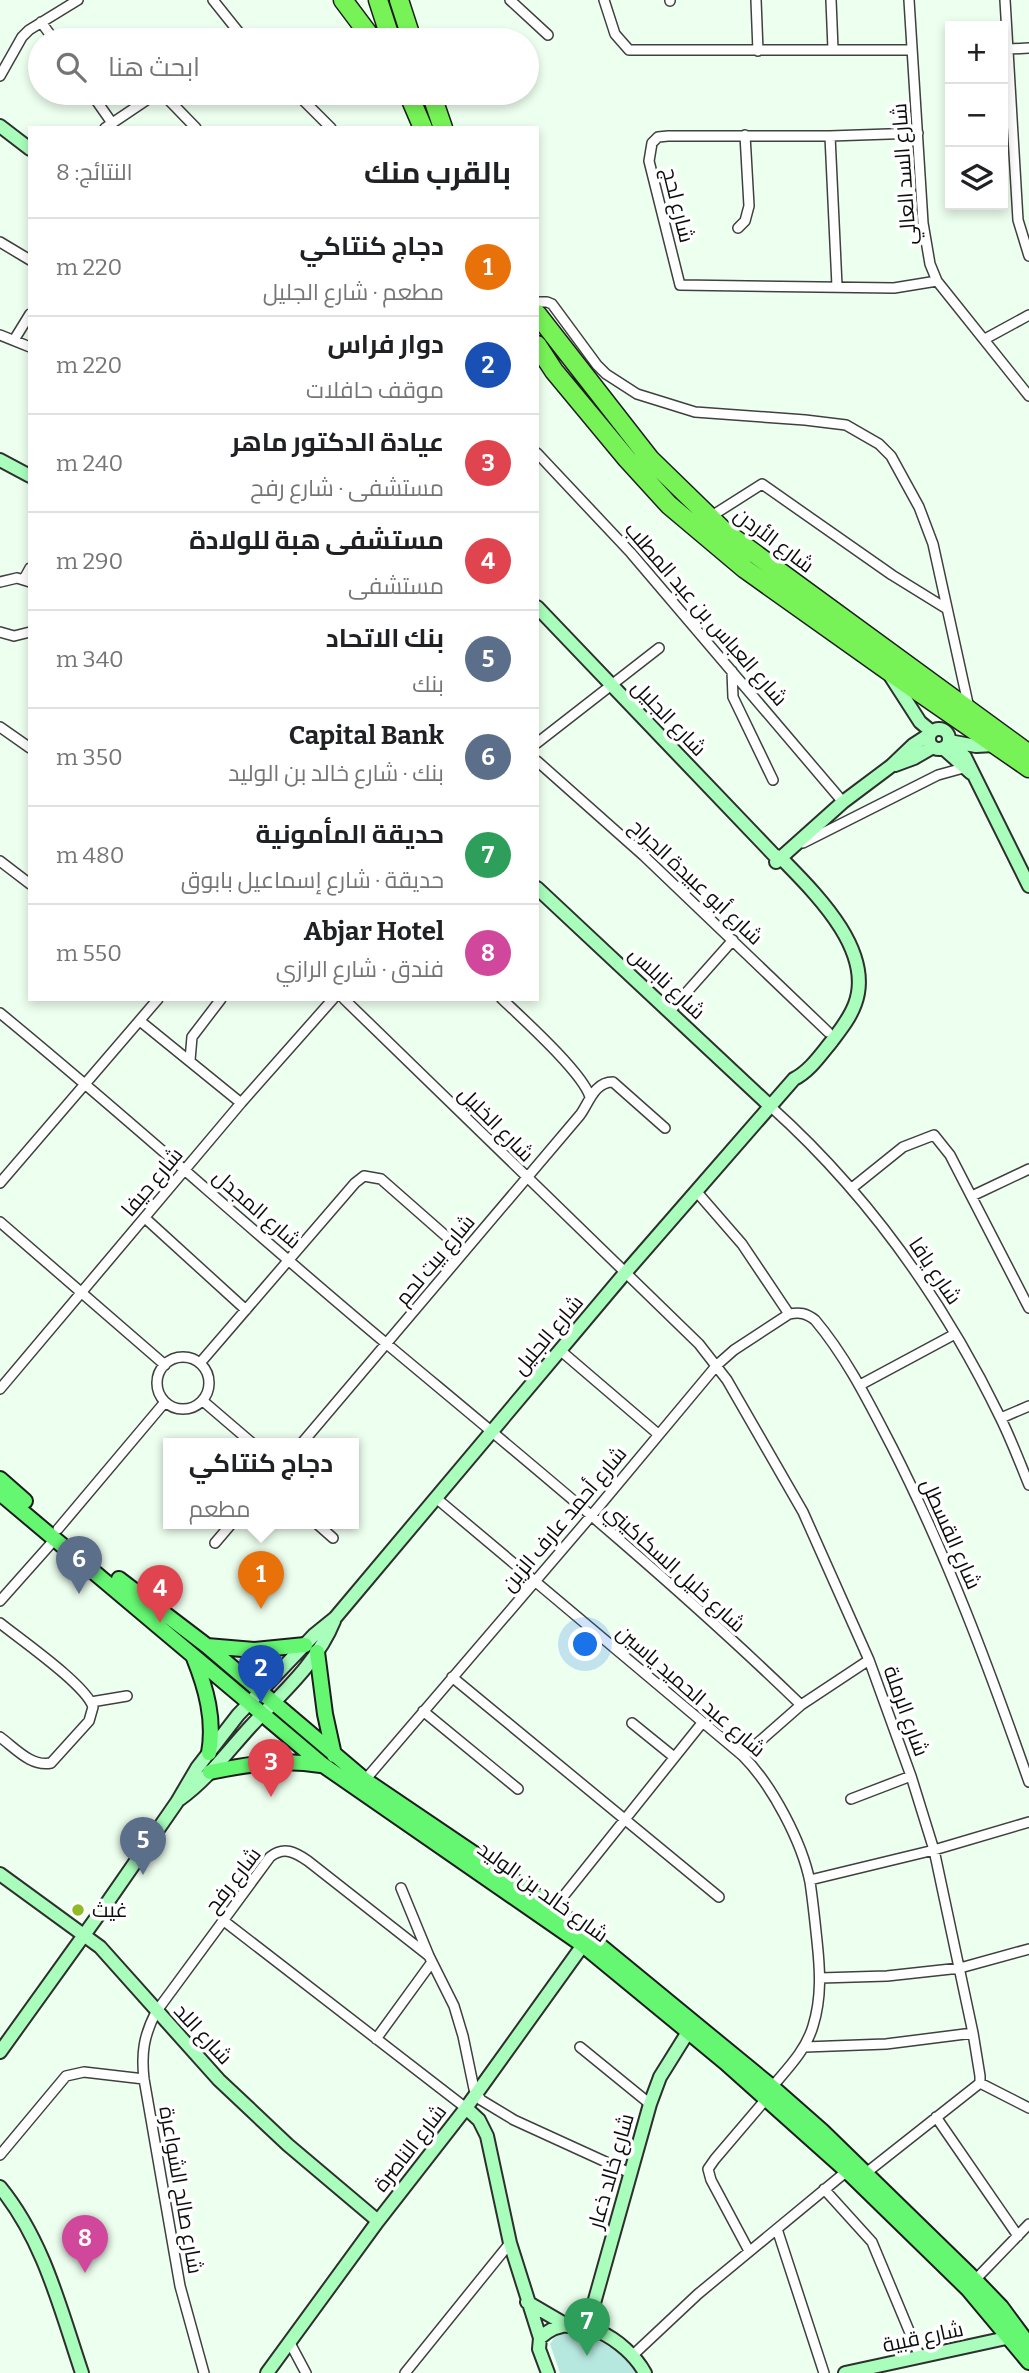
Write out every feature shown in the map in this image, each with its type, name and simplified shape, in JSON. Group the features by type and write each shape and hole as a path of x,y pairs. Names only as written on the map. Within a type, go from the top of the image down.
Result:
{"highway":[{"path":"343,0 364,28"},
{"path":"378,0 387,28"},
{"path":"398,0 408,28"},
{"path":"408,0 410,28"},
{"path":"413,105 422,126"},
{"path":"435,105 442,126"},
{"name":"شارع الأردن","path":"539,317 650,459 709,518 788,579 1029,754"},
{"name":"شارع الأردن","path":"539,348 554,371 669,505 745,569 1029,768"},
{"path":"627,459 641,447"}],"main road":[{"name":"شارع خالد بن الوليد","path":"0,1479 193,1657 261,1715 583,1945 688,2032 769,2092 968,2289 1029,2362"},
{"name":"شارع خالد بن الوليد","path":"0,1493 207,1646 273,1702 329,1761 365,1780 554,1908 866,2173 1001,2307 1029,2345"},
{"path":"207,1646 254,1650 311,1648 324,1714 329,1761 267,1762 210,1772"},
{"path":"193,1657 208,1702 211,1740 209,1753"}],"street":[{"path":"33,28 78,0"},
{"path":"213,0 234,28"},
{"path":"510,0 548,35"},
{"path":"604,0 615,34 629,50 912,50"},
{"path":"756,0 758,51"},
{"path":"831,0 833,49"},
{"name":"شارع السد العالي","path":"909,0 926,246 930,264 937,281 1029,396"},
{"path":"1005,0 1018,220 1029,256"},
{"path":"41,22 45,28"},
{"path":"0,76 22,37 28,32"},
{"path":"1009,49 1029,48"},
{"path":"98,105 109,125 141,105"},
{"path":"172,105 194,126"},
{"path":"308,105 329,126"},
{"path":"0,125 28,147"},
{"name":"شارع لحج","path":"918,133 830,136 668,135 652,143 649,161 680,285 894,288 937,281"},
{"path":"738,228 745,222 749,206 745,135"},
{"path":"830,136 837,286"},
{"path":"0,242 28,259"},
{"path":"539,302 552,304 597,365 637,394 674,407 704,413 832,422 846,425 879,444 899,466 933,544 970,711"},
{"path":"985,339 1029,316"},
{"path":"13,340 28,317"},
{"path":"0,335 28,343"},
{"name":"شارع العباس بن عبد المطلب","path":"539,455 631,553 843,802"},
{"path":"0,460 28,475"},
{"path":"709,518 762,484 892,575 947,609"},
{"path":"0,582 9,578 27,581"},
{"name":"شارع الجليل","path":"177,1802 194,1789 273,1702 335,1618 625,1273 794,1079 813,1063 847,1021 856,1003 857,964 840,928 817,895 539,609"},
{"path":"1,636 28,632"},
{"path":"539,741 659,648"},
{"path":"887,670 920,722 939,741 962,754 1029,886"},
{"path":"732,671 733,697 773,780"},
{"path":"0,727 28,747"},
{"path":"780,856 843,802 891,766 913,744 939,741 976,746 994,745"},
{"name":"شارع أبو عبيدة الجراح","path":"539,765 644,856 828,1032"},
{"path":"780,856 939,775 968,769"},
{"name":"شارع الجليل","path":"780,856 834,929 852,967 851,992 846,1007 800,1066 794,1079"},
{"path":"0,861 28,882"},
{"name":"شارع نابلس","path":"539,890 770,1106"},
{"path":"670,1011 733,940"},
{"path":"0,1183 156,1001"},
{"path":"190,1060 192,1037 219,1001"},
{"name":"شارع حيفا","path":"0,1389 241,1103 332,1001"},
{"name":"شارع الخليل","path":"346,1001 625,1273"},
{"path":"504,1001 579,1078 590,1097 599,1086 612,1082 665,1128"},
{"name":"شارع المجدل","path":"2,1019 86,1083 492,1432"},
{"path":"140,1021 241,1103"},
{"name":"شارع بيت لحم","path":"306,1438 526,1179 585,1108 590,1097"},
{"name":"شارع يافا","path":"770,1106 807,1140 852,1188 901,1250 956,1334 1001,1418 1029,1486"},
{"path":"852,1188 903,1147 934,1135 950,1155 1029,1308"},
{"path":"971,1196 1029,1169"},
{"path":"200,1363 288,1259 364,1176 382,1179 464,1252"},
{"path":"696,1191 742,1244 789,1314"},
{"path":"145,1217 246,1310"},
{"path":"0,1222 165,1365"},
{"name":"شارع الرملة","path":"625,1273 699,1344 717,1365 803,1512 869,1660 911,1776 934,1850 973,2033 980,2083"},
{"name":"شارع القسطل","path":"789,1314 810,1316 860,1385 921,1505 986,1660 1029,1782"},
{"name":"شارع أحمد عارف الزين","path":"365,1780 717,1365 734,1350 789,1314"},
{"path":"860,1385 956,1334"},
{"path":"561,1351 658,1434"},
{"path":"183,1357 200,1363 209,1377 209,1386 203,1401 195,1407 184,1409 174,1408 165,1402 159,1394 157,1384 159,1373 165,1365 173,1359 183,1357"},
{"path":"203,1401 246,1438"},
{"path":"0,1601 165,1402"},
{"path":"1001,1418 1029,1406"},
{"name":"شارع خليل السكاكيني","path":"492,1432 591,1516 801,1705"},
{"name":"شارع عبد الحميد ياسين","path":"436,1498 743,1756 757,1770 789,1824 810,1880 820,1978 816,2015 805,2047 708,2169 711,2180 749,2252"},
{"path":"215,1543 227,1529"},
{"path":"323,1529 333,1538"},
{"path":"0,1623 71,1681 93,1707 89,1721 51,1763 30,1760 0,1737"},
{"name":"شارع الجليل","path":"177,1802 209,1753 249,1704 311,1648"},
{"path":"743,1756 801,1705 869,1660"},
{"path":"452,1676 719,1897"},
{"path":"91,1702 127,1696"},
{"path":"423,1711 518,1789"},
{"path":"632,1723 674,1757"},
{"path":"554,1908 702,1723"},
{"path":"851,1799 911,1776"},
{"path":"0,2052 177,1802"},
{"path":"810,1880 934,1850 1029,1822"},
{"name":"شارع رفح","path":"156,2012 271,1857 277,1852 287,1850 308,1861 430,1959"},
{"name":"شارع اللد","path":"0,1874 84,1934 107,1954 203,2064 260,2119 378,2221"},
{"path":"401,1888 459,2021 476,2094 489,2106 514,2120 630,2173"},
{"path":"223,1921 479,2120 487,2136 510,2243 540,2338 543,2370"},
{"name":"شارع الناصرة","path":"267,2373 378,2221 466,2108 583,1945"},
{"path":"820,1978 887,1976 960,1968 1029,1949"},
{"path":"376,2039 430,1959"},
{"name":"شارع صالح الشواعرة","path":"156,2012 143,2044 144,2079 180,2286 204,2373"},
{"name":"شارع خالد ذعار","path":"587,2328 650,2104 660,2077 688,2032"},
{"path":"805,2047 886,2044 973,2033"},
{"path":"580,2048 650,2104"},
{"path":"0,2155 66,2076 84,2072 144,2079"},
{"path":"866,2173 980,2083 1029,2108"},
{"path":"936,2117 1018,2236"},
{"path":"634,2355 698,2294 847,2171"},
{"path":"0,2187 31,2233 47,2269 82,2373"},
{"path":"824,2189 872,2242 920,2357"},
{"path":"975,2280 1029,2224"},
{"path":"778,2229 824,2373"},
{"path":"405,2373 510,2243"},
{"path":"527,2302 568,2326"},
{"path":"540,2338 554,2328 587,2328 613,2339 634,2355 645,2373"},
{"name":"شارع قبية","path":"845,2373 897,2367 920,2357 1010,2337"},
{"path":"290,2343 306,2373"}],"shaded area":[{"path":"565,2333 586,2336 606,2344 631,2364 637,2373 560,2373 550,2344 555,2337"}],"place":[{"name":"Capital Bank","path":"79,1594"},
{"name":"دجاج كنتاكي","path":"261,1609"},
{"name":"مستشفى هبة للولادة","path":"160,1623"},
{"name":"دوار فراس","path":"261,1703"},
{"name":"عيادة الدكتور ماهر","path":"271,1797"},
{"name":"بنك الاتحاد","path":"143,1875"},
{"name":"غيث","path":"78,1910"},
{"name":"Abjar Hotel","path":"85,2273"},
{"name":"حديقة المأمونية","path":"587,2356"}]}
